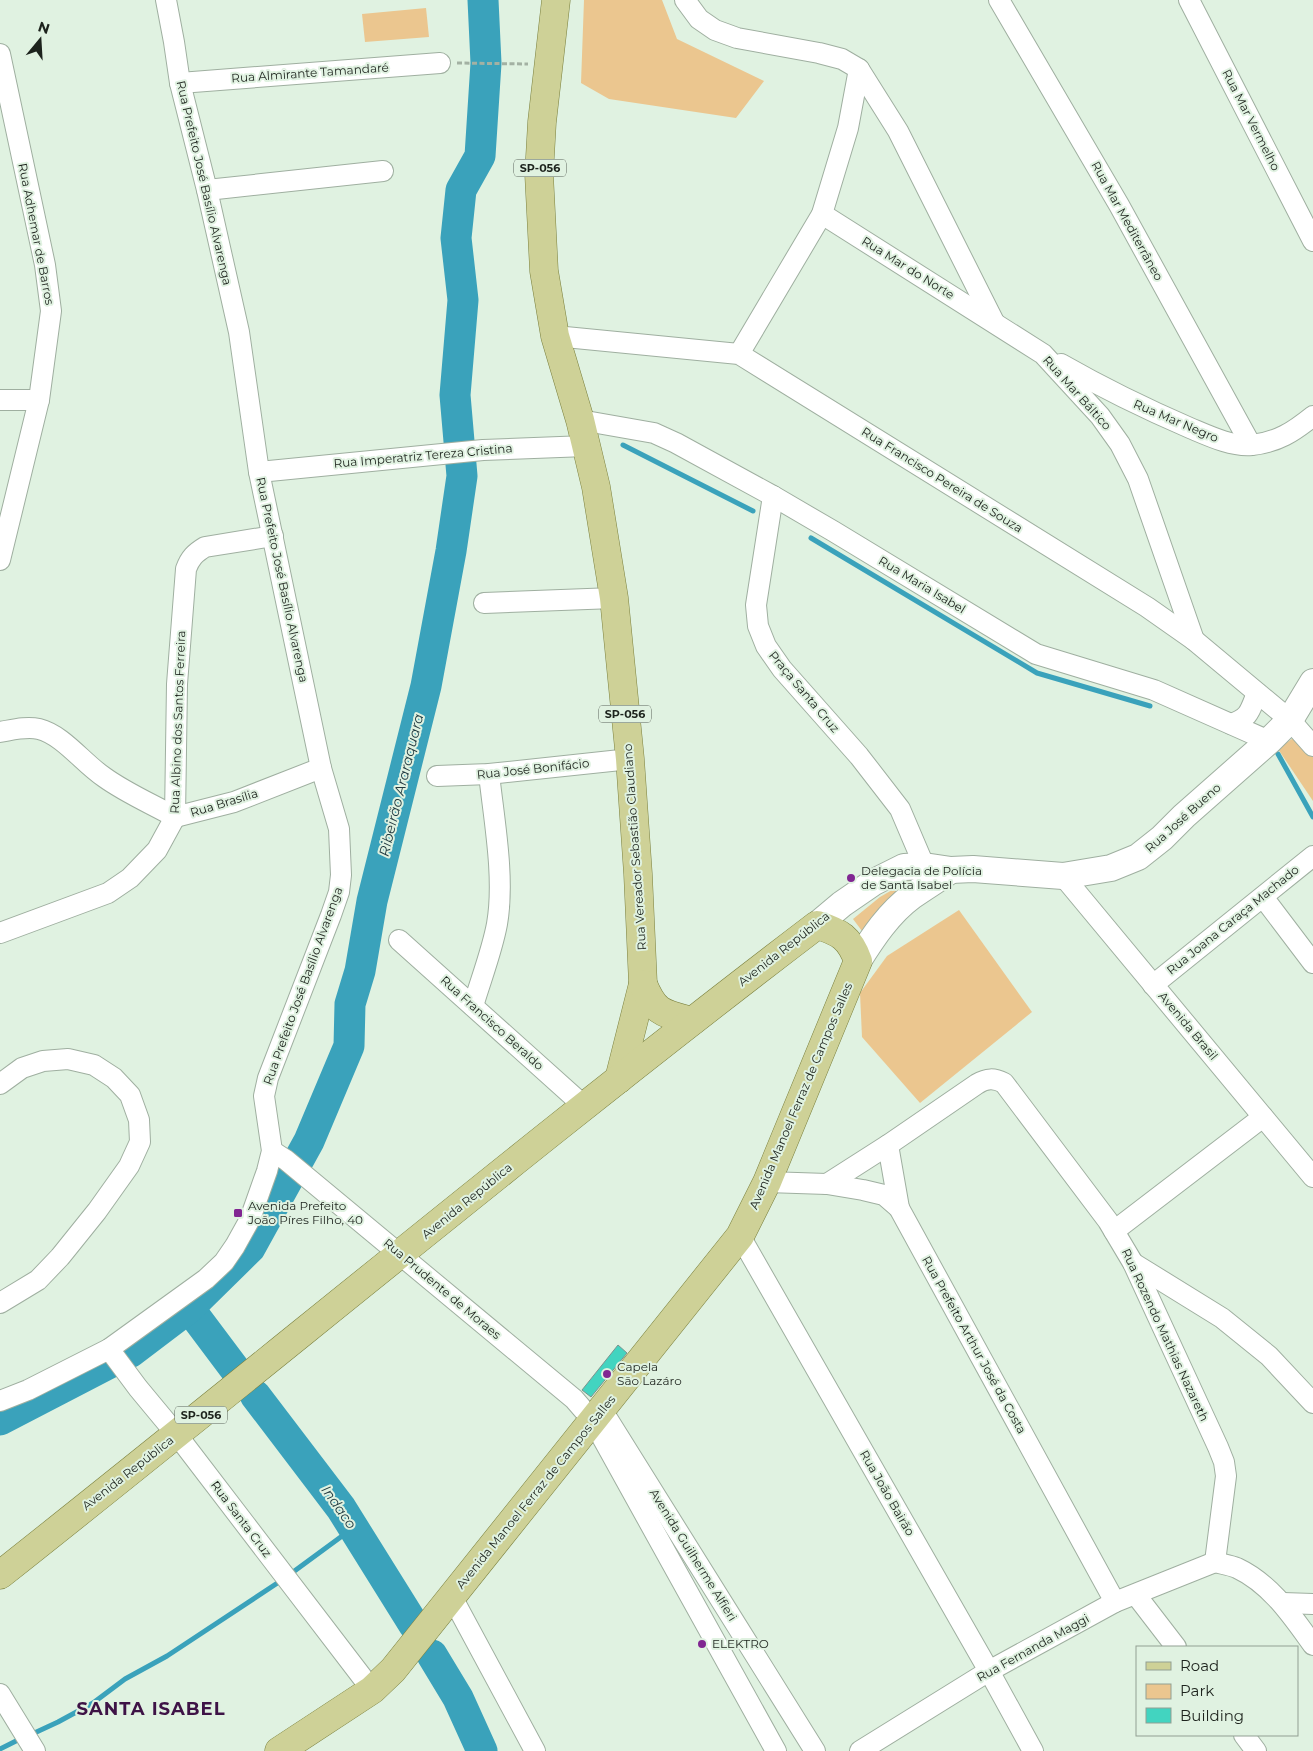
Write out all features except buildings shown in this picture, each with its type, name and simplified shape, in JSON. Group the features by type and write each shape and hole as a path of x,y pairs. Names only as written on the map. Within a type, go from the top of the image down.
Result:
{"main road":[{"name":"Rua Vereador Sebastião Claudiano","path":"556,0 542,122 539,174 544,271 555,336 583,433 596,487 614,598 630,759 643,984"},
{"path":"817,925 842,936 852,946 858,961"},
{"name":"Avenida República","path":"0,1575 177,1435 584,1106 817,925"},
{"name":"Avenida Manoel Ferraz de Campos Salles","path":"281,1750 372,1690 393,1670 740,1236 767,1182 858,961"},
{"name":"SP-056","path":"643,984 650,1001 658,1010 692,1021"},
{"name":"SP-056","path":"619,1079 643,984"}],"street":[{"name":"Rua Prefeito José Basílio Alvarenga","path":"166,0 180,83 207,190 239,332 259,472 321,768 338,829 341,875 338,892 331,915 268,1078 264,1096 279,1155"},
{"path":"685,0 699,19 715,30 737,38 827,55 859,69 898,131 994,322"},
{"name":"Rua Mar Mediterrâneo","path":"999,0 1119,206 1251,445"},
{"name":"Rua Mar Vermelho","path":"1189,0 1312,232"},
{"name":"Rua Adhemar de Barros","path":"0,54 48,286 51,311 39,400 0,560"},
{"name":"Rua Almirante Tamandaré","path":"180,83 440,63"},
{"path":"739,354 822,214 848,128 859,69"},
{"path":"207,190 383,171"},
{"name":"Rua Mar do Norte","path":"822,214 994,322"},
{"name":"Rua Mar Báltico","path":"994,322 1043,354 1100,416 1120,444 1138,479 1194,640"},
{"name":"Rua Francisco Pereira de Souza","path":"555,336 739,354 1147,607 1194,640 1290,720 1313,746"},
{"name":"Rua Mar Negro","path":"1043,354 1146,410 1233,444 1251,445 1281,439 1313,416"},
{"path":"0,400 39,400"},
{"name":"Rua Imperatriz Tereza Cristina","path":"259,472 452,452 541,446 583,433"},
{"name":"Rua Maria Isabel","path":"583,433 654,433 773,496 1036,654 1154,690 1269,741"},
{"name":"Praça Santa Cruz","path":"773,496 756,606 758,626 766,646 782,669 859,756 900,809 936,873"},
{"name":"Rua Albino dos Santos Ferreira","path":"0,933 108,893 130,878 157,850 175,817 177,684 186,569 189,560 196,552 205,547 273,536"},
{"path":"484,603 614,598"},
{"name":"Rua José Bueno","path":"936,873 973,869 1063,876 1112,868 1138,857 1162,838 1269,741 1290,720 1313,682"},
{"path":"1231,724 1242,720 1249,714 1257,693"},
{"name":"Rua Brasília","path":"0,732 26,728 38,729 48,733 104,778 175,817 234,802 321,768"},
{"name":"Rua José Bonifácio","path":"437,776 488,774 630,759"},
{"path":"473,1006 496,924 499,896 498,859 488,774"},
{"name":"Rua Joana Caraça Machado","path":"1153,985 1313,856"},
{"name":"Avenida República","path":"817,925 842,904 904,866 936,873"},
{"name":"Avenida Manoel Ferraz de Campos Salles","path":"858,961 889,918 936,873"},
{"name":"Avenida Brasil","path":"1063,876 1313,1177"},
{"path":"1263,898 1313,963"},
{"name":"Rua Francisco Beraldo","path":"399,940 584,1106"},
{"path":"0,1084 22,1068 43,1061 68,1058 94,1064 114,1078 130,1095 139,1120 140,1142 128,1166 98,1211 60,1257 38,1280 0,1303"},
{"name":"Rua Rozendo Mathias Nazareth","path":"827,1184 977,1084 986,1079 996,1078 1004,1082 1114,1231 1133,1263 1218,1446 1224,1462 1226,1476 1215,1562"},
{"path":"1114,1231 1263,1117"},
{"path":"888,1145 899,1208"},
{"path":"0,1401 112,1353 206,1279 224,1262 235,1246 250,1219 267,1170 279,1155"},
{"name":"Rua Prudente de Moraes","path":"279,1155 597,1416"},
{"name":"Rua Prefeito Arthur José da Costa","path":"767,1182 827,1184 863,1190 884,1195 899,1208 1115,1602"},
{"name":"Rua João Bairão","path":"740,1236 989,1671 1032,1751"},
{"path":"1133,1263 1222,1318 1269,1356 1313,1403"},
{"name":"Rua Santa Cruz","path":"112,1353 372,1690"},
{"name":"Avenida Guilherme Alfieri","path":"597,1416 776,1751"},
{"name":"Avenida Guilherme Alfieri","path":"597,1416 816,1751"},
{"path":"1215,1562 1236,1567 1258,1579 1283,1603 1313,1645"},
{"name":"Rua Fernanda Maggi","path":"860,1751 989,1671 1115,1602 1215,1562"},
{"path":"1136,1595 1175,1646"},
{"path":"452,1597 535,1751"},
{"path":"1283,1603 1313,1604"},
{"path":"0,1694 35,1751"},
{"path":"1245,1736 1256,1751"}],"path":[{"path":"440,63 549,64"}],"green space":[{"path":"584,0 662,0 677,39 764,81 736,118 609,99 581,83"},
{"path":"426,8 429,37 365,42 362,14"},
{"path":"1296,736 1313,753 1313,801 1278,749"},
{"path":"911,879 905,891 862,931 853,919 880,897"},
{"path":"959,910 1032,1012 920,1103 862,1037 860,993 887,956"}],"waterway":[{"name":"Ribeirão Araraquara","path":"0,1420 131,1352 189,1308 250,1248 309,1141 349,1046 350,1004 360,971 372,901 426,686 451,551 462,476 455,395 463,300 456,238 461,190 480,156 486,63 483,0"},
{"path":"623,445 753,511"},
{"path":"811,538 1037,673 1150,706"},
{"path":"1278,754 1313,817"},
{"name":"Indaco","path":"189,1308 237,1372"},
{"name":"Indaco","path":"255,1395 341,1508 414,1625"},
{"path":"289,1575 353,1528"},
{"path":"30,1735 93,1703 125,1679 167,1656 282,1580"},
{"name":"Indaco","path":"432,1655 458,1698 482,1751"},
{"path":"0,1749 22,1738"}],"place":[{"name":"Delegacia de Polícia de Santa Isabel","path":"851,878"},
{"name":"Avenida Prefeito João Píres Filho, 40","path":"238,1213"},
{"name":"Capela São Lazáro","path":"607,1374"},
{"name":"ELEKTRO","path":"702,1644"}],"district":[{"name":"SANTA ISABEL","path":"151,1709"}]}
